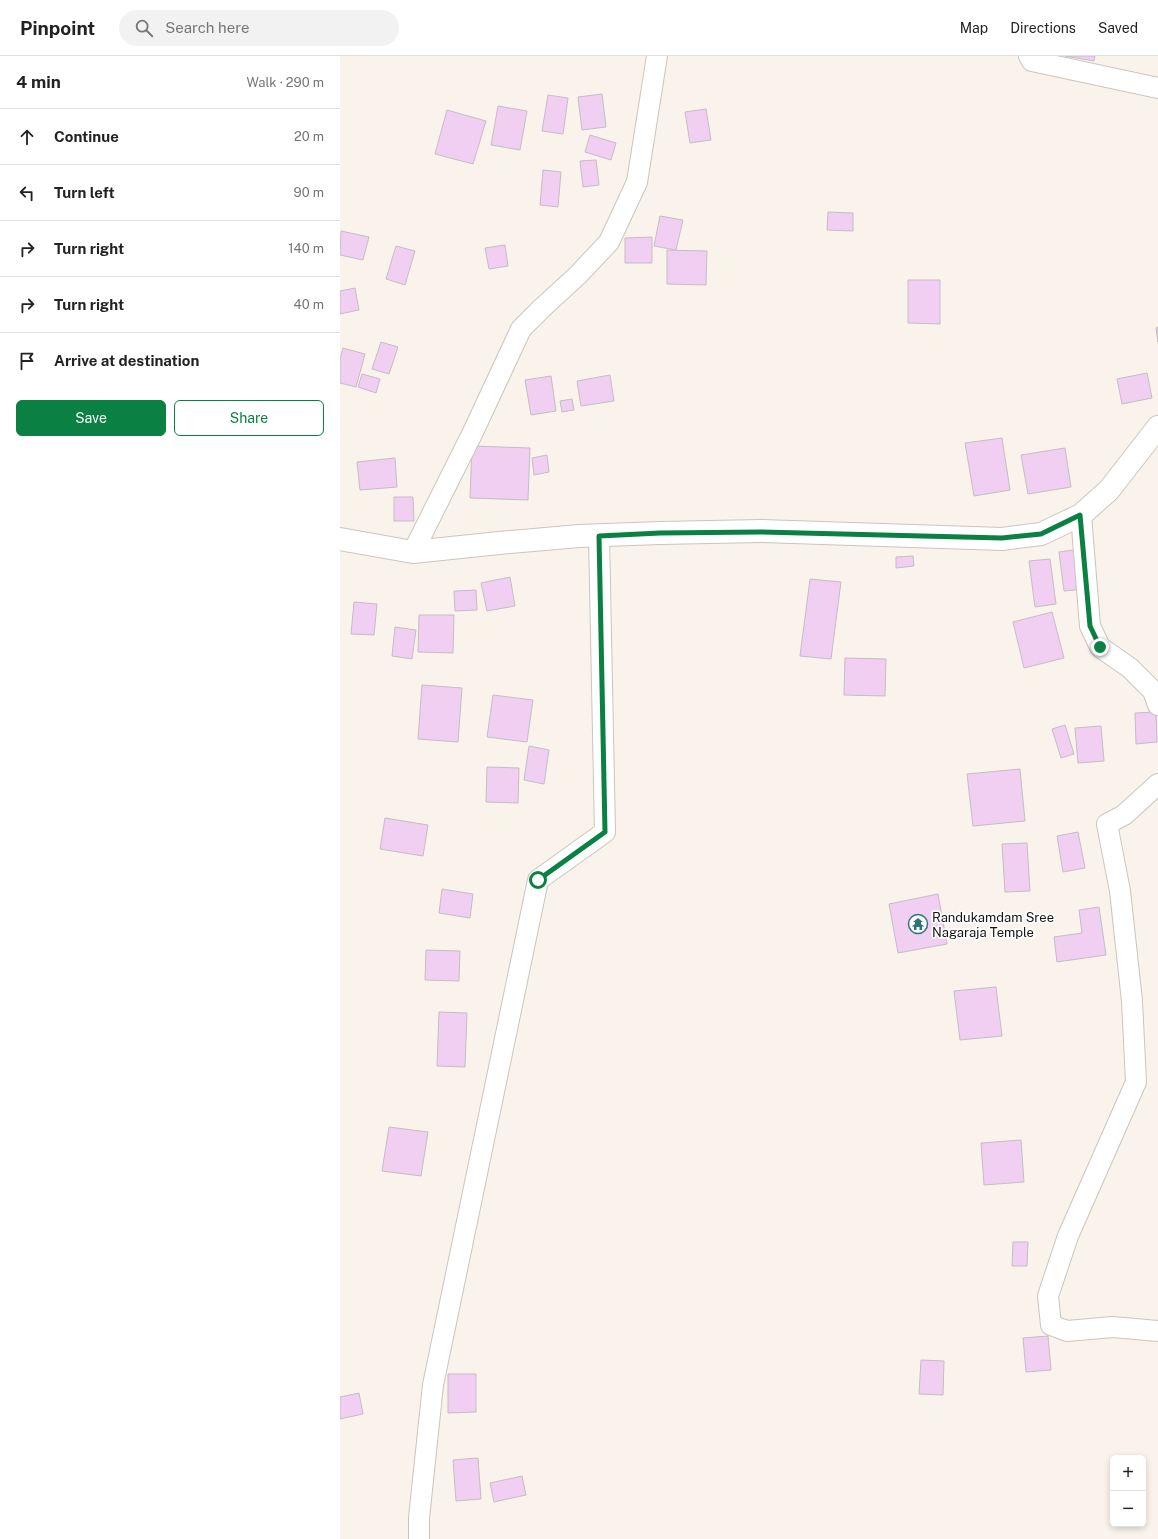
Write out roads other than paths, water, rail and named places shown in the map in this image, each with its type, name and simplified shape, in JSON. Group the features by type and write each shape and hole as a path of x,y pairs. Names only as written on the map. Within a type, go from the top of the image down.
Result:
{"street":[{"path":"413,552 473,432 521,329 578,275 609,242 636,182 657,56"},
{"path":"1029,56 1032,61 1158,88"},
{"path":"340,539 413,552 579,536 660,533 761,532 1002,538 1041,534 1080,515 1109,490 1158,427"},
{"path":"1080,515 1090,626 1100,647 1130,668 1153,692 1158,706"},
{"path":"420,1539 420,1518 433,1385 538,880 605,832 599,536"},
{"path":"1158,784 1124,815 1107,824 1120,891 1132,1001 1136,1082 1068,1236 1048,1296 1051,1325 1068,1331 1113,1326 1158,1331"}],"place":[{"name":"Randukamdam Sree Nagaraja Temple","path":"918,924"}]}
